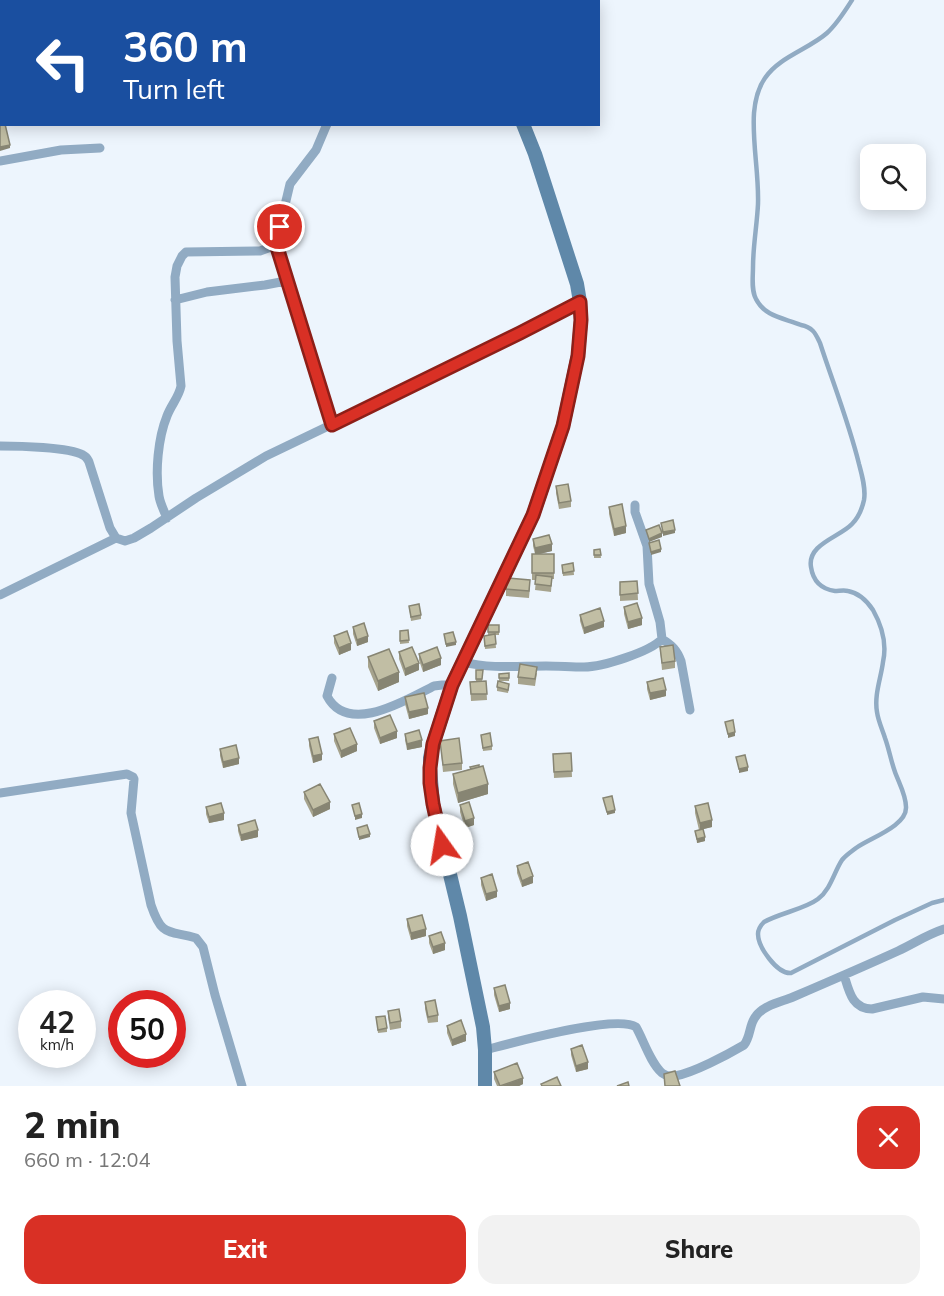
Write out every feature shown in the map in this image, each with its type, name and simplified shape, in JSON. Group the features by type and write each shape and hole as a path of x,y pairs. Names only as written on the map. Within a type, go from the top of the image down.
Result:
{"main road":[{"path":"485,1086 483,1027 460,916 433,804 430,768 433,744 452,685 533,515 563,426 578,356 581,320 577,284 524,126"}],"street":[{"path":"326,126 316,150 290,184 281,213 276,244 332,425"},
{"path":"0,161 61,150 100,148"},
{"path":"167,518 159,498 157,475 163,428 166,417 180,393 181,386 175,300 177,266 184,253 193,251 260,250 276,244"},
{"path":"175,300 207,292 286,281"},
{"path":"0,446 49,448 74,452 87,457 110,528 116,538 126,541 266,456 580,302"},
{"path":"635,505 635,512 647,546 649,584 660,622 662,639"},
{"path":"0,594 116,538"},
{"path":"463,662 477,666 586,667 612,662 641,651 662,639"},
{"path":"662,639 671,644 679,654 690,710"},
{"path":"332,678 327,696 331,704 335,708 362,714 386,709 438,685 452,685"},
{"path":"0,793 127,774 133,777 131,813 156,920 164,930 196,938 203,947 242,1086"},
{"path":"485,1050 571,1030 609,1024 632,1024 663,1075 676,1076 744,1045 749,1040 752,1023 756,1016 771,1005 903,949 927,934 944,929"},
{"path":"844,975 850,996 858,1005 866,1009 923,997 944,999"}],"lane":[{"path":"852,0 825,34 768,73 757,96 754,113 758,204 753,246 753,286 754,296 770,315 807,327 815,334 857,453 865,498 861,511 849,527 816,550 810,563 816,581 821,586 861,596 869,603 878,619 884,643 884,660 876,700 877,712 905,798 906,810 898,823 863,843 842,861 825,891 816,900 764,922 757,932 758,939 770,961 786,974 791,973 895,920 944,900"}],"building":[{"path":"0,126 5,126 10,145 0,147"},
{"path":"568,484 571,501 559,503 556,486"},
{"path":"622,504 626,526 614,529 609,507"},
{"path":"673,520 675,530 663,532 661,523"},
{"path":"659,525 662,533 649,539 646,530"},
{"path":"549,535 552,544 535,548 533,539"},
{"path":"659,540 661,549 651,552 649,543"},
{"path":"600,549 601,555 594,555 594,550"},
{"path":"532,554 554,554 554,573 532,573"},
{"path":"573,563 574,571 563,573 562,565"},
{"path":"536,575 552,577 551,586 535,584"},
{"path":"507,578 530,580 529,591 506,589"},
{"path":"637,581 638,593 620,595 620,582"},
{"path":"637,603 642,618 628,622 624,607"},
{"path":"419,604 421,615 411,617 409,606"},
{"path":"600,608 604,621 584,628 580,615"},
{"path":"364,623 368,636 357,640 353,627"},
{"path":"488,625 499,625 499,632 488,632"},
{"path":"408,630 409,640 400,641 400,631"},
{"path":"347,631 351,643 339,648 334,636"},
{"path":"453,632 456,642 446,644 444,634"},
{"path":"495,634 496,644 485,646 484,636"},
{"path":"673,645 675,661 662,663 660,647"},
{"path":"412,647 419,663 405,669 399,652"},
{"path":"437,647 441,658 423,665 419,654"},
{"path":"389,649 399,672 378,681 368,657"},
{"path":"520,664 537,667 535,679 518,677"},
{"path":"476,670 483,670 482,679 476,679"},
{"path":"509,673 509,678 499,678 499,674"},
{"path":"663,678 666,690 650,693 647,682"},
{"path":"486,681 487,694 471,694 470,682"},
{"path":"498,681 509,684 508,690 497,687"},
{"path":"424,693 428,708 409,712 405,697"},
{"path":"390,715 397,731 380,738 374,721"},
{"path":"733,720 735,732 728,734 725,722"},
{"path":"350,728 357,744 341,751 334,734"},
{"path":"419,730 422,740 407,744 405,734"},
{"path":"490,733 492,746 483,748 481,735"},
{"path":"318,737 322,754 313,756 309,739"},
{"path":"459,738 462,763 443,765 440,741"},
{"path":"236,745 239,758 223,762 220,749"},
{"path":"571,753 572,771 554,772 553,754"},
{"path":"745,755 748,767 739,769 736,757"},
{"path":"483,766 488,784 458,793 453,774"},
{"path":"320,784 330,802 313,810 304,792"},
{"path":"612,796 615,810 607,812 603,798"},
{"path":"469,802 474,818 465,821 460,805"},
{"path":"221,803 224,813 209,817 206,807"},
{"path":"359,803 362,814 355,816 352,805"},
{"path":"708,803 712,820 700,823 695,806"},
{"path":"255,820 258,830 241,835 238,825"},
{"path":"367,825 370,834 359,837 357,828"},
{"path":"703,829 705,837 697,839 695,831"},
{"path":"528,862 533,876 522,881 517,866"},
{"path":"492,874 497,891 486,894 481,878"},
{"path":"422,915 426,929 411,933 407,919"},
{"path":"441,932 445,943 433,947 429,936"},
{"path":"505,985 510,1003 499,1006 494,988"},
{"path":"435,1000 438,1015 428,1017 425,1002"},
{"path":"399,1009 401,1021 390,1023 388,1011"},
{"path":"385,1016 387,1028 378,1030 376,1017"},
{"path":"461,1020 466,1034 452,1040 447,1026"},
{"path":"582,1045 588,1062 576,1066 571,1049"},
{"path":"517,1063 523,1078 500,1086 494,1072"},
{"path":"675,1071 680,1086 665,1086 664,1074"},
{"path":"557,1077 561,1086 542,1086 541,1084"},
{"path":"628,1082 629,1086 617,1086"}],"route":[{"path":"280,227 276,244 332,425 580,302 578,356 563,426 533,515 452,685 433,744 430,758 430,783 442,845"}]}
